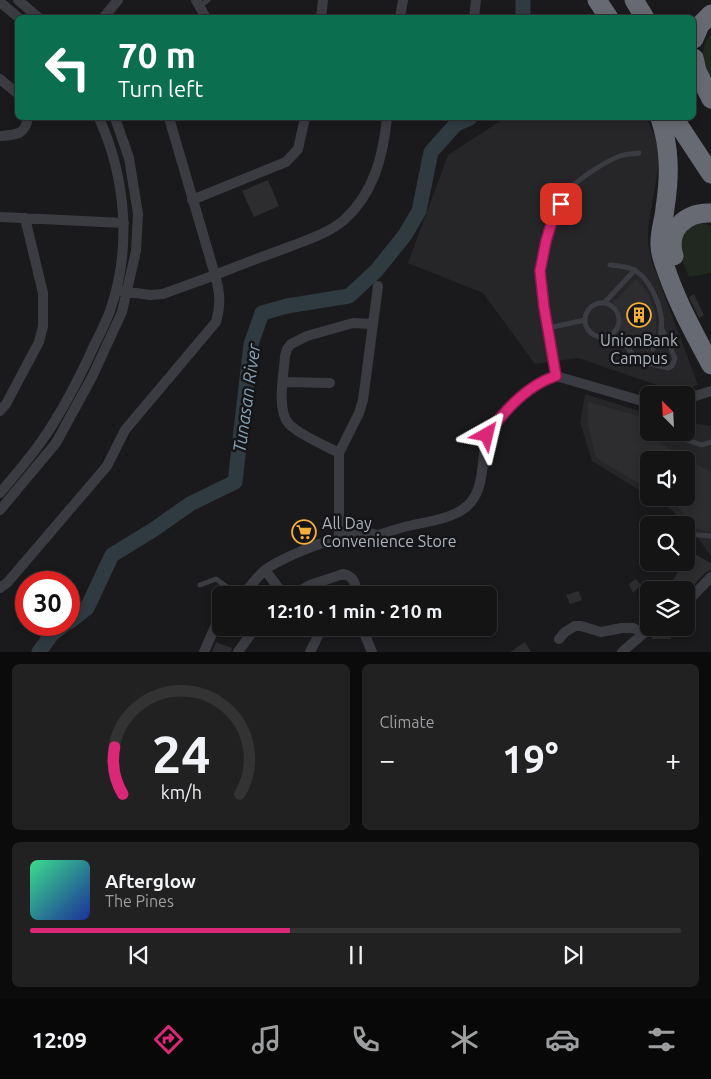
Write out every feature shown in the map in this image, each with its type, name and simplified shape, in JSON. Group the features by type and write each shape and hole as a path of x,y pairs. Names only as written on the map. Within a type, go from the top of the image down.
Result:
{"highway":[{"path":"596,0 603,15"},
{"path":"596,0 607,15"},
{"path":"634,0 643,15"},
{"path":"696,34 700,25 711,14"},
{"path":"696,66 711,99"},
{"path":"696,92 711,114"},
{"path":"660,120 668,151 670,178 661,226 660,246 670,280 684,313 711,365"},
{"path":"675,120 711,174"},
{"path":"711,213 695,215 679,224 673,234 672,243 680,274 703,332 711,360"}],"street":[{"path":"19,0 36,15"},
{"path":"108,15 118,0"},
{"path":"320,15 323,0"},
{"path":"400,15 403,0"},
{"path":"474,15 476,0"},
{"path":"0,2 15,15"},
{"path":"201,2 205,15"},
{"path":"0,79 15,92"},
{"path":"0,136 18,134 27,126 28,120"},
{"path":"0,493 39,445 58,415 104,327 116,291 123,252 124,223 122,200 116,163 100,120"},
{"path":"0,510 56,443 114,332 128,292 136,251 138,214 129,158 116,120"},
{"path":"0,588 7,583 107,466 125,430 216,322 220,302 219,290 170,120"},
{"path":"192,200 286,162 298,149 305,120"},
{"path":"116,291 150,295 163,294 319,235 342,222 357,206 368,190 377,171 384,146 387,120"},
{"path":"0,217 124,223"},
{"path":"0,411 6,404 39,342 43,326 43,293 25,218"},
{"path":"340,539 339,453 359,413 363,400 378,286"},
{"path":"339,453 288,424 283,412 285,356 291,344 307,336 360,322 373,324"},
{"path":"340,539 352,542 358,541 462,510 469,504 480,486 487,435 514,403 545,380 556,376 640,400"},
{"path":"283,382 330,384"},
{"path":"695,396 711,391"},
{"path":"250,586 265,570 304,550 340,539 356,531 363,530 376,535"},
{"path":"265,570 277,586"},
{"path":"307,586 343,574 351,577 356,586"},
{"path":"695,594 711,577"},
{"path":"559,639 565,632 575,626 601,632 622,628 640,629"},
{"path":"204,652 212,634"},
{"path":"238,652 249,636"},
{"path":"310,652 318,636"},
{"path":"365,636 372,652"},
{"path":"622,652 640,636"}],"lane":[{"path":"556,376 540,271 553,218 569,190 596,168 620,156 639,153"},
{"path":"610,265 634,270 654,292 659,305 660,335 653,348"},
{"path":"604,303 634,270"},
{"path":"604,303 613,306 619,314 618,327 612,334 603,337 594,335 588,329 585,320 591,307 597,304 604,303"},
{"path":"548,328 585,320"},
{"path":"612,334 623,342 633,358 638,361 668,368 674,363 675,358 660,327"},
{"path":"690,441 702,445 711,442"},
{"path":"695,535 711,536"},
{"path":"200,585 216,579 226,586"}],"shaded area":[{"path":"711,35 711,81 704,64 703,51 704,45"},
{"path":"502,120 648,120 658,145 659,163 648,228 648,245 652,262 698,385 660,386 578,358 535,364 483,293 408,263 448,155"},
{"path":"699,222 711,226 711,273 689,277 681,253 681,239 690,227"},
{"path":"585,394 640,411 640,441 695,441 695,423 711,426 711,556 695,534 695,516 678,516 665,506 695,506 695,451 640,451 640,490 592,461 580,422"}],"building":[{"path":"268,180 279,206 254,217 242,191"},
{"name":"UnionBank Campus","path":"636,279 648,293 656,315 656,334 648,352 616,331 622,316 613,303"},
{"path":"694,294 704,315 699,318 689,297"},
{"path":"588,402 640,416 640,441 656,441 674,451 640,451 640,484 596,458 588,425"},
{"path":"695,463 711,472 711,532 697,529 695,527 695,516 686,516 677,506 695,506"},
{"path":"311,522 314,533 296,540 291,529"},
{"path":"695,554 711,563 711,570 706,572 695,584 695,581 672,581 679,571 695,571"},
{"path":"636,579 640,586 633,593 629,584"},
{"path":"579,591 582,600 570,604 566,595"},
{"path":"653,636 671,636 671,639 652,639"},
{"path":"216,642 232,648 231,652 212,652"},
{"path":"525,642 531,652 510,652"}],"waterway":[{"name":"Tunasan River","path":"523,0 523,15"},
{"name":"Tunasan River","path":"80,613 87,608 112,555 153,530 190,504 235,482 251,344 262,313 287,306 349,296 376,271 405,235 419,211 431,152 456,124 465,120"},
{"name":"Tunasan River","path":"39,652 51,636"}],"place":[{"name":"UnionBank Campus","path":"639,315"},
{"name":"All Day Convenience Store","path":"304,532"}],"route":[{"path":"487,435 514,403 545,380 556,376 540,271 553,218 561,204"}]}
